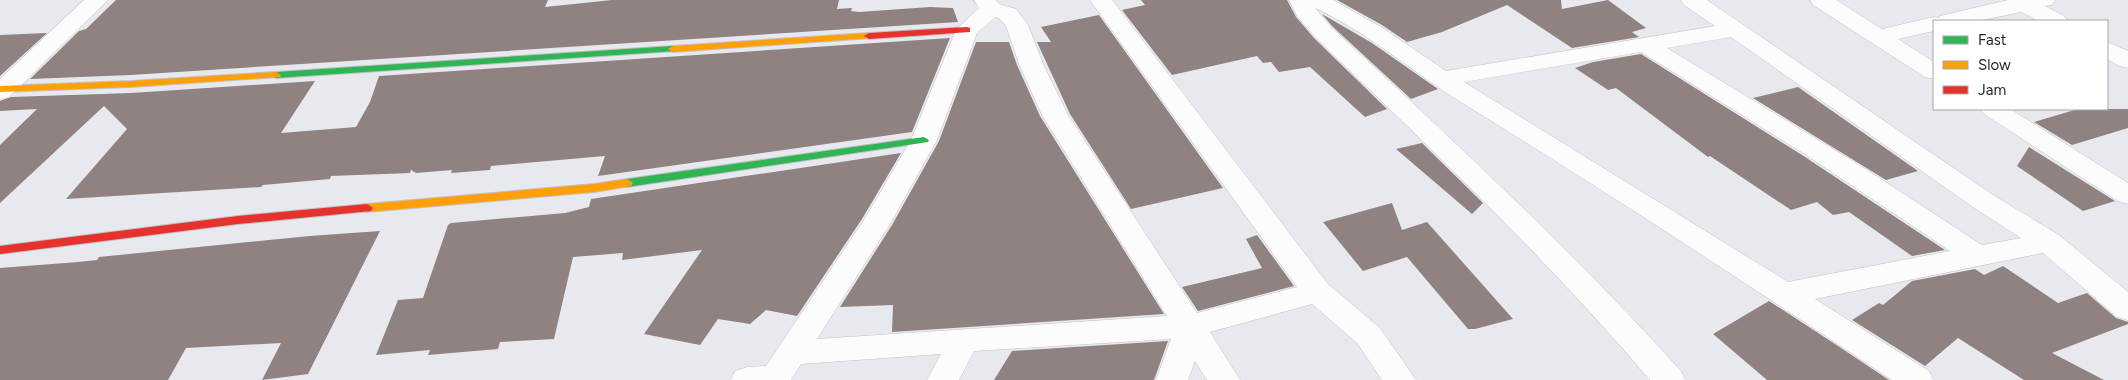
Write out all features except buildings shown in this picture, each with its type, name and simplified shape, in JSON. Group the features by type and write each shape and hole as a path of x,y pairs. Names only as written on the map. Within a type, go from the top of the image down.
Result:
{"street":[{"path":"1,90 97,0"},
{"path":"1101,0 1317,292 1369,336 1400,380"},
{"path":"1300,0 1305,11 1323,32 1518,218 1612,315 1669,380"},
{"path":"1315,0 1330,6 1406,53 1441,79 1506,118 1917,380"},
{"path":"1692,0 1983,201 2049,242 2128,309"},
{"path":"1821,0 1933,71"},
{"path":"1952,20 2029,2 2055,20"},
{"path":"772,373 876,224 924,140 967,30 988,4 1008,14 1017,25 1031,64 1055,115 1192,326 1224,380"},
{"path":"1879,36 1933,24"},
{"path":"1,90 132,84 967,30"},
{"path":"1441,79 1733,30"},
{"path":"1645,45 1911,209 1977,256"},
{"path":"2108,50 2128,61"},
{"path":"1995,110 2128,195"},
{"path":"0,250 238,220 594,188 924,140"},
{"path":"1784,294 2049,242"},
{"path":"772,373 964,340 1192,326 1317,292"},
{"path":"1172,380 1192,326"},
{"path":"943,380 964,340"}],"traffic: fast":[{"path":"276,75 673,49"},
{"path":"627,183 924,140"}],"traffic: slow":[{"path":"673,49 869,36"},
{"path":"0,89 131,84 276,75"},
{"path":"367,208 594,188 627,183"}],"traffic: jam":[{"path":"869,36 967,30"},
{"path":"0,250 238,220 367,208"}]}
